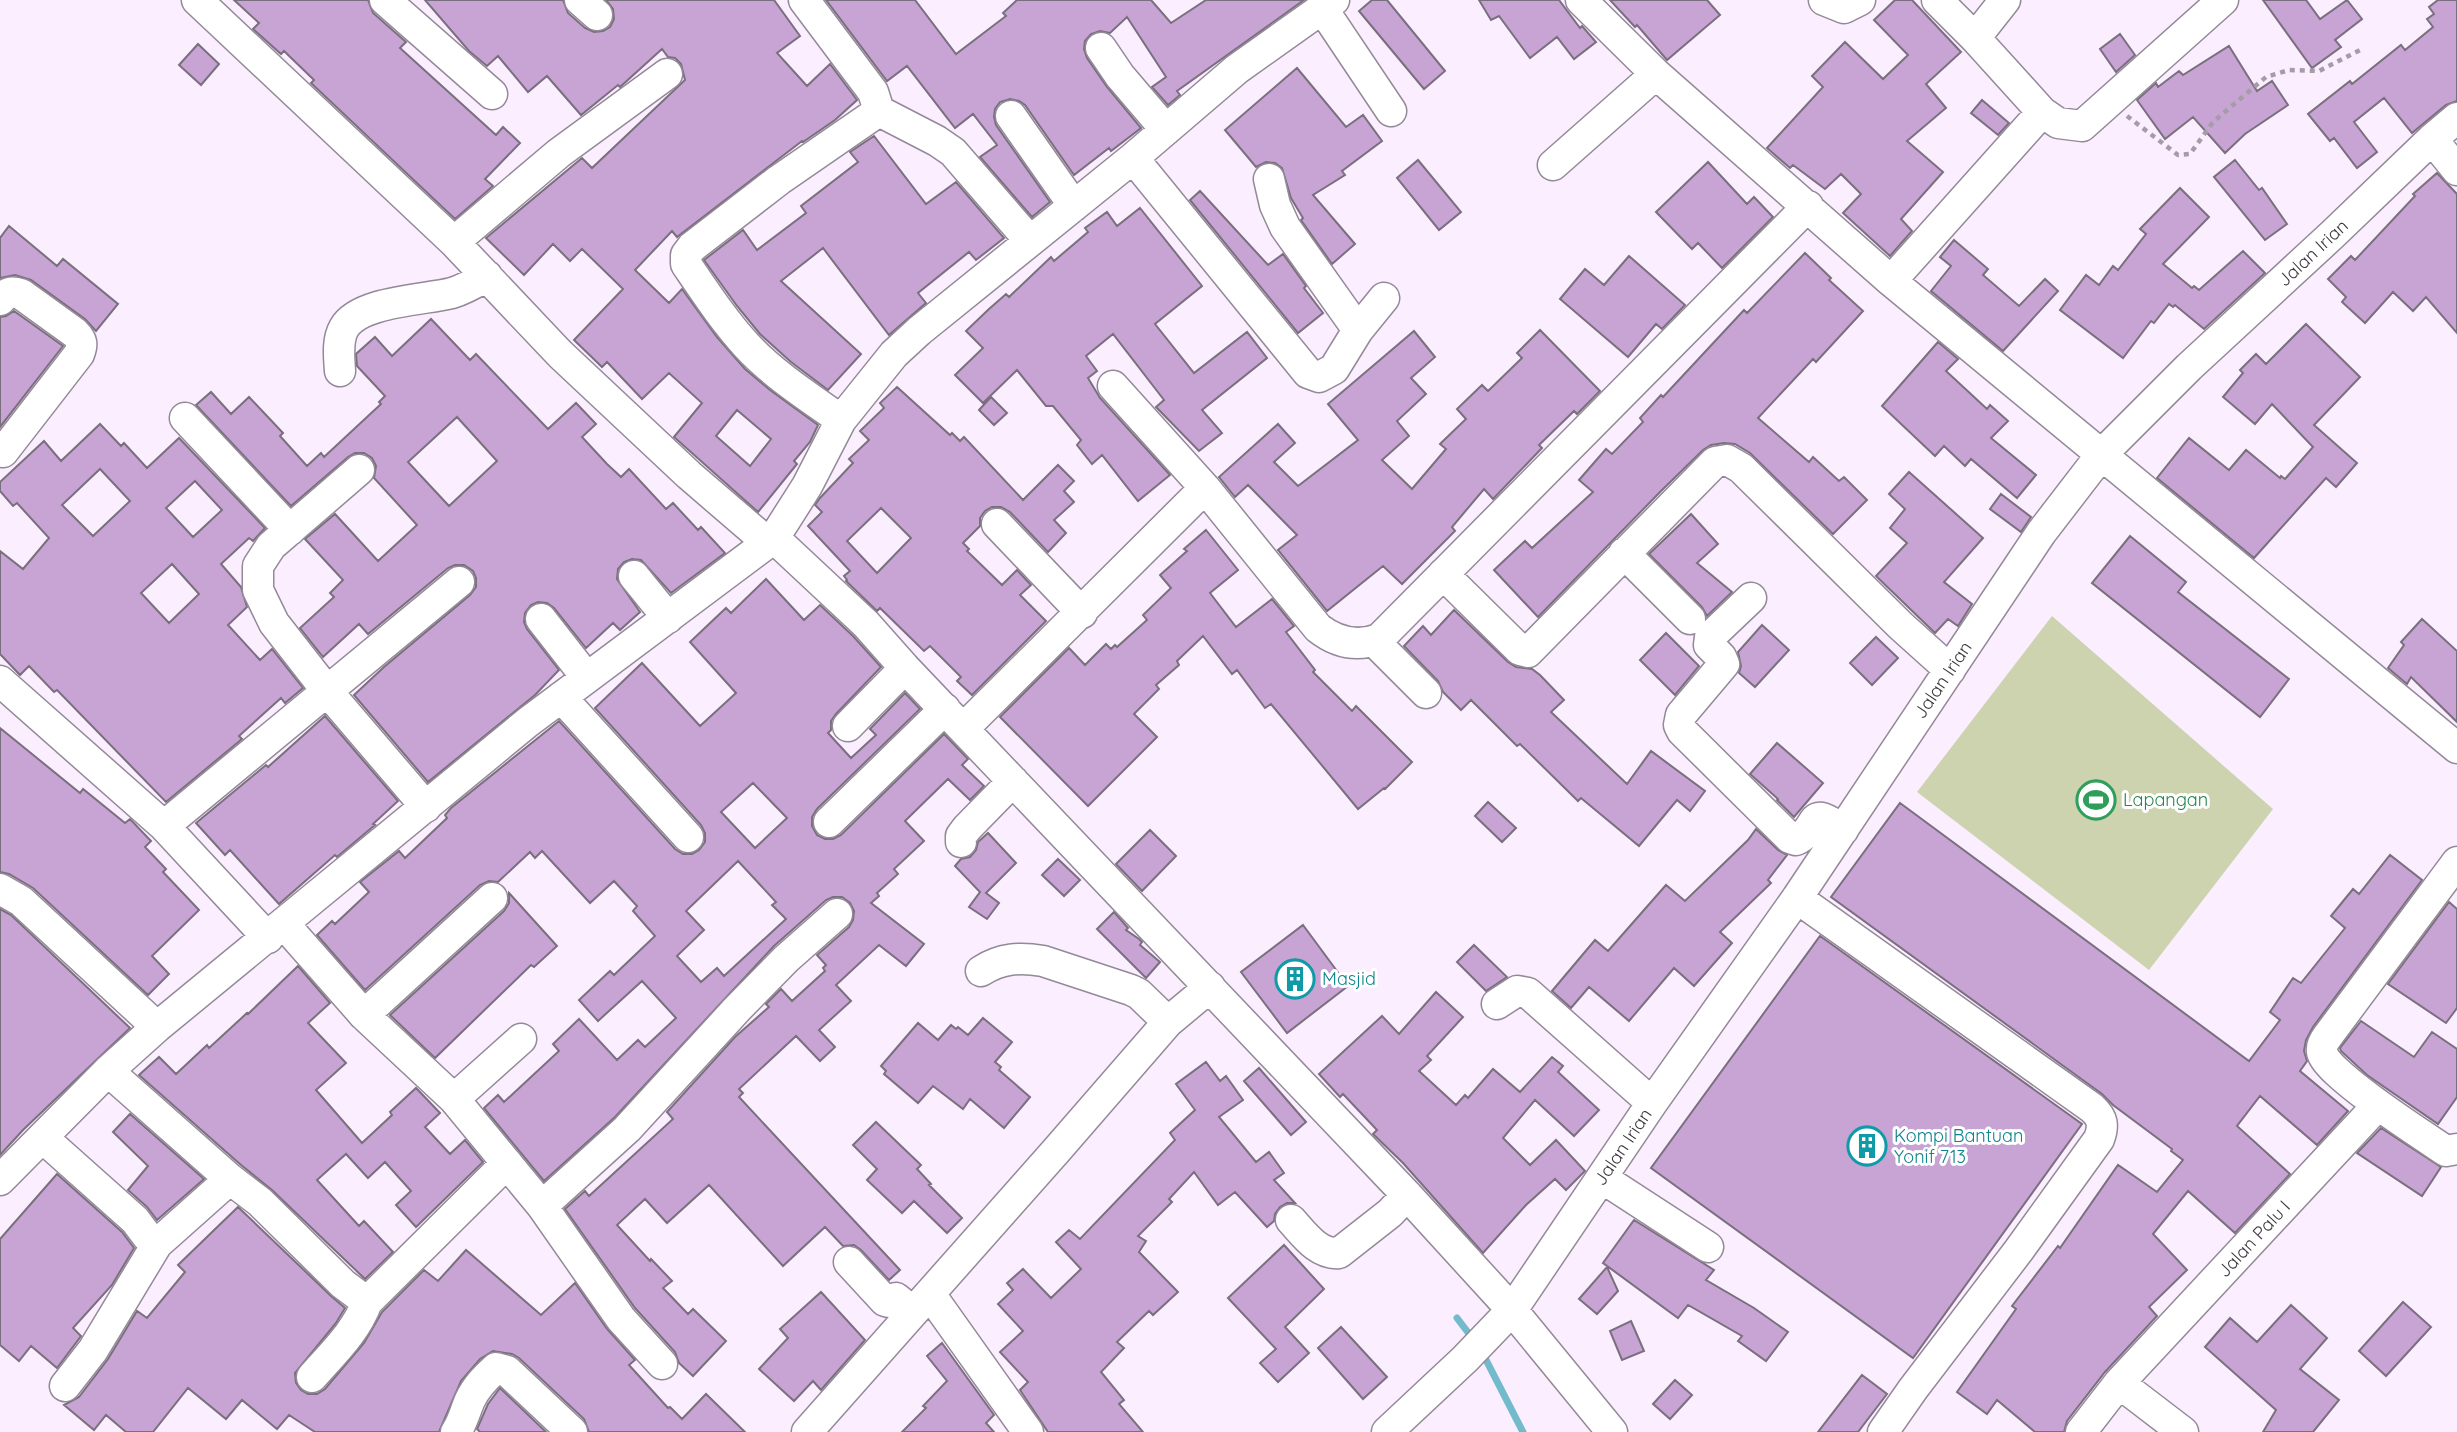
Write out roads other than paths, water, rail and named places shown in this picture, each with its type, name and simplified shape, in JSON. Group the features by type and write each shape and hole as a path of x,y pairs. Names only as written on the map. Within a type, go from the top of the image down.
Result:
{"street":[{"path":"197,0 454,242 569,363 689,475 771,540 866,624 1013,781 1502,1321 1612,1432"},
{"path":"385,0 492,94"},
{"path":"804,0 873,92 879,111 953,152 1030,241"},
{"path":"1581,0 1656,74 1891,281 2457,748"},
{"path":"1824,0 1844,8 1860,0"},
{"path":"1937,0 2042,112 2058,123 2071,126 2082,126 2110,103 2223,0"},
{"path":"1975,38 2005,0"},
{"path":"0,1180 108,1072 158,1027 493,750 771,540 802,494 841,420 894,354 1237,69 1328,4 1391,111"},
{"path":"1101,48 1119,76 1166,130"},
{"path":"454,242 559,153 667,74"},
{"path":"1553,165 1656,74"},
{"path":"841,420 769,367 750,349 713,302 685,259 692,247 750,202 879,111"},
{"path":"1891,281 2042,112"},
{"path":"1011,116 1074,206"},
{"name":"Jalan Irian","path":"1387,1432 1502,1321 1797,898 2041,533 2101,455 2189,367 2457,118"},
{"path":"2432,139 2457,170"},
{"path":"1133,158 1302,369 1319,377 1334,369 1358,330 1384,298"},
{"path":"1269,180 1275,205 1285,227 1358,330"},
{"path":"1113,386 1205,488 1318,628 1341,641 1357,644 1374,641 1380,639 1808,206"},
{"path":"340,371 339,345 342,330 349,321 369,310 466,288 486,276"},
{"path":"0,300 6,293 13,291 21,294 75,333 83,346 1,457"},
{"path":"184,418 289,530"},
{"path":"1443,574 1520,650 1528,652 1715,462 1734,462 1901,626 1950,670"},
{"path":"359,470 271,546 258,566 258,590 274,623 327,691 426,807"},
{"path":"829,822 1082,613 1205,488"},
{"path":"997,524 1082,613"},
{"path":"1624,553 1690,620"},
{"path":"634,576 668,618"},
{"path":"164,826 459,582"},
{"path":"1751,598 1710,637 1709,645 1724,664 1681,715 1679,725 1790,838 1801,838 1819,817 1825,817 1843,830"},
{"path":"541,619 587,678"},
{"path":"1374,641 1426,693"},
{"path":"848,726 905,668"},
{"path":"0,681 164,826 454,1099 541,1206 621,1318 662,1364"},
{"path":"561,697 688,837"},
{"path":"961,842 961,836 967,828 1013,781"},
{"path":"2457,862 2323,1044 2321,1053 2327,1064 2378,1105 2446,1151 2457,1149"},
{"path":"0,889 21,901 158,1027"},
{"path":"364,1015 492,898"},
{"path":"1797,898 2092,1108 2100,1116 2102,1123 2099,1139 1883,1432"},
{"path":"541,1206 627,1129 737,1009 837,914"},
{"path":"981,971 1003,960 1027,958 1043,961 1131,990 1171,1019"},
{"path":"1497,1004 1517,991 1528,993 1652,1103"},
{"path":"807,1432 1171,1019 1205,992"},
{"path":"454,1099 521,1039"},
{"path":"108,1072 260,1202 343,1284 367,1303"},
{"name":"Jalan Palu I","path":"2081,1432 2119,1384 2378,1105"},
{"path":"43,1138 135,1220 157,1244"},
{"path":"312,1377 354,1330 367,1303 507,1163"},
{"path":"1602,1178 1708,1247"},
{"path":"65,1386 93,1350 157,1244 230,1179"},
{"path":"1291,1220 1321,1250 1331,1254 1339,1253 1398,1204"},
{"path":"849,1262 885,1301 896,1298 922,1303 1028,1432"},
{"path":"456,1432 479,1385 499,1368 507,1371 572,1432"},
{"path":"2119,1384 2183,1432"}],"waterway":[{"path":"1457,1318 1473,1339"},
{"path":"1482,1352 1523,1432"}],"place":[{"name":"Lapangan","path":"2096,800"},
{"name":"Masjid","path":"1295,979"},
{"name":"Kompi Bantuan Yonif 713","path":"1867,1146"}]}
